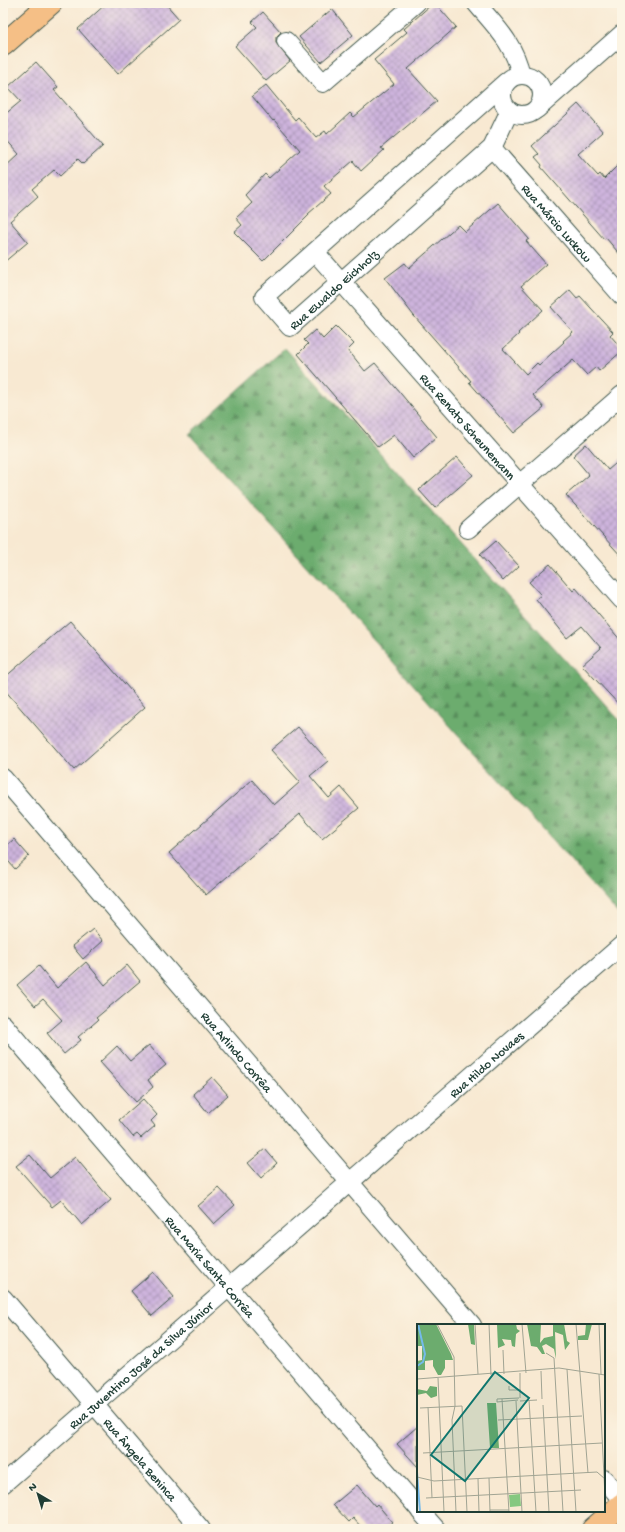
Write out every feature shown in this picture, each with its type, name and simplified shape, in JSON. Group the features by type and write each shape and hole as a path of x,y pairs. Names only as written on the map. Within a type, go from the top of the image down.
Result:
{"main road":[{"path":"3,45 51,3"},
{"path":"593,1529 622,1504"}],"street":[{"path":"286,41 323,83 416,3"},
{"path":"476,3 507,40 514,51 513,78"},
{"path":"536,110 540,106 542,93 541,87 533,78 513,78 502,88 501,94 505,107 509,112 523,116 530,114 536,110 622,34"},
{"name":"Rua Ewaldo Eichholz","path":"509,112 492,148 290,327 264,297 513,78"},
{"name":"Rua Márcio Luckow","path":"492,148 622,296"},
{"name":"Rua Renato Scheunemann","path":"315,252 622,600"},
{"path":"468,529 622,395"},
{"name":"Rua Arlindo Corrêa","path":"3,778 471,1324"},
{"name":"Rua Hildo Novaes","path":"350,1182 622,945"},
{"name":"Rua Maria Santa Corrêa","path":"3,1024 417,1507"},
{"name":"Rua Juventino José da Silva Júnior","path":"3,1484 350,1182"},
{"name":"Rua Ângela Beninca","path":"3,1298 201,1529"},
{"path":"605,1480 622,1500"},
{"path":"421,1512 436,1529"}],"green space":[{"path":"285,348 622,723 622,918 189,434"}],"building":[{"path":"107,3 165,3 179,19 118,74 78,29"},
{"path":"433,3 435,3 456,27 408,69 437,101 381,148 384,150 361,171 353,161 324,186 331,194 308,214 309,215 263,261 234,232 242,225 236,218 252,203 245,195 265,174 269,178 300,150 252,96 266,85 295,120 298,117 316,138 325,131 327,134 350,113 354,117 394,84 374,60 407,32 404,29"},
{"path":"332,9 353,35 321,62 299,37"},
{"path":"263,12 281,32 276,37 276,43 290,61 266,81 235,46 257,27 252,22"},
{"path":"36,62 58,87 54,90 103,146 83,164 78,159 60,176 54,170 32,189 38,196 10,221 28,242 3,263 3,169 19,154 3,136 3,116 21,101 8,87"},
{"path":"578,104 603,132 578,154 598,176 600,174 604,179 622,161 622,257 606,238 604,239 541,167 542,165 535,157 539,154 532,146"},
{"path":"498,203 529,239 526,241 546,264 521,286 543,310 503,349 526,374 537,363 539,365 573,332 551,307 570,290 577,298 580,296 613,332 610,335 622,349 622,351 599,371 596,367 587,375 573,360 533,395 544,408 514,433 414,316 385,278 405,263 409,268 458,225 465,232"},
{"path":"336,326 354,344 348,350 365,371 375,363 437,437 413,458 394,435 378,447 298,354 308,344 304,340 315,330 323,339"},
{"path":"586,444 608,470 622,458 622,557 566,495 589,475 573,456"},
{"path":"457,457 473,475 435,508 419,490"},
{"path":"496,541 519,566 503,581 480,555"},
{"path":"550,564 573,591 576,588 622,642 622,708 582,665 601,648 582,626 567,638 536,599 541,595 529,582"},
{"path":"70,621 145,707 74,770 3,688 3,679"},
{"path":"298,727 328,761 310,776 329,798 341,787 359,808 322,839 300,814 206,895 169,853 252,780 274,805 300,782 271,750"},
{"path":"14,839 29,856 15,869 3,855 3,849"},
{"path":"93,929 103,941 83,959 72,946"},
{"path":"86,962 105,985 127,965 140,981 96,1018 98,1020 78,1037 81,1040 64,1054 47,1033 62,1020 43,999 35,1006 17,985 39,966 57,988"},
{"path":"149,1045 166,1065 148,1080 153,1087 136,1102 100,1062 117,1046 130,1061"},
{"path":"212,1077 228,1095 208,1113 193,1094"},
{"path":"143,1099 157,1115 151,1121 155,1126 141,1138 137,1134 133,1137 119,1120"},
{"path":"265,1149 277,1163 261,1178 248,1163"},
{"path":"30,1155 50,1178 75,1157 111,1200 82,1225 61,1200 52,1207 16,1166"},
{"path":"219,1188 235,1205 214,1224 198,1206"},
{"path":"153,1272 174,1297 152,1316 131,1291"},
{"path":"417,1427 417,1466 397,1444"},
{"path":"357,1485 375,1506 377,1504 392,1522 384,1529 363,1529 353,1518 349,1522 333,1505"}]}
